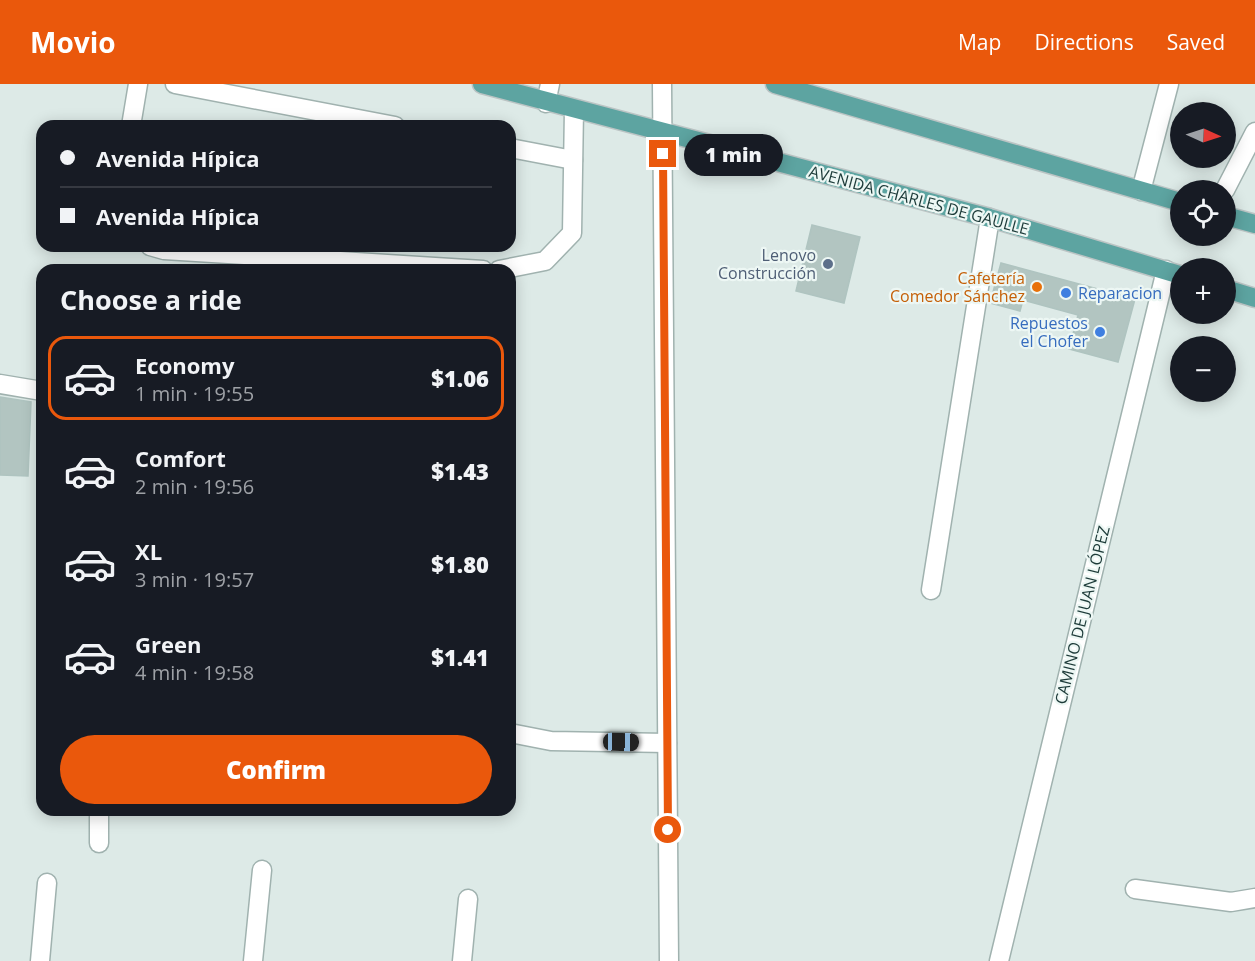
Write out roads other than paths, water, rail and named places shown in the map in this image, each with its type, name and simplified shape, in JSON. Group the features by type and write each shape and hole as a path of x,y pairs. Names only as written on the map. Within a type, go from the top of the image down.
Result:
{"main road":[{"name":"AVENIDA CHARLES DE GAULLE","path":"482,84 546,103 663,131 990,218 1170,271"},
{"path":"774,84 1170,199"},
{"path":"1236,219 1255,224"},
{"path":"1236,292 1255,298"}],"street":[{"path":"132,120 138,84"},
{"path":"175,84 364,120"},
{"path":"546,103 550,84"},
{"path":"662,84 669,961"},
{"path":"1141,191 1169,84"},
{"path":"516,267 545,261 572,233 574,109"},
{"path":"1230,180 1255,132"},
{"path":"516,149 573,160"},
{"path":"931,590 990,218"},
{"path":"196,252 387,264"},
{"name":"CAMINO DE JUAN LÓPEZ","path":"999,961 1170,284"},
{"path":"0,384 36,390"},
{"path":"516,734 550,741 668,743"},
{"path":"99,816 99,843"},
{"path":"253,961 262,870"},
{"path":"40,961 46,883"},
{"path":"1136,889 1231,902 1255,898"},
{"path":"462,961 468,899"}],"place":[{"name":"Lenovo Construcción","path":"828,264"},
{"name":"Cafetería Comedor Sánchez","path":"1037,287"},
{"name":"Reparacion","path":"1066,293"},
{"name":"Repuestos el Chofer","path":"1100,332"}]}
